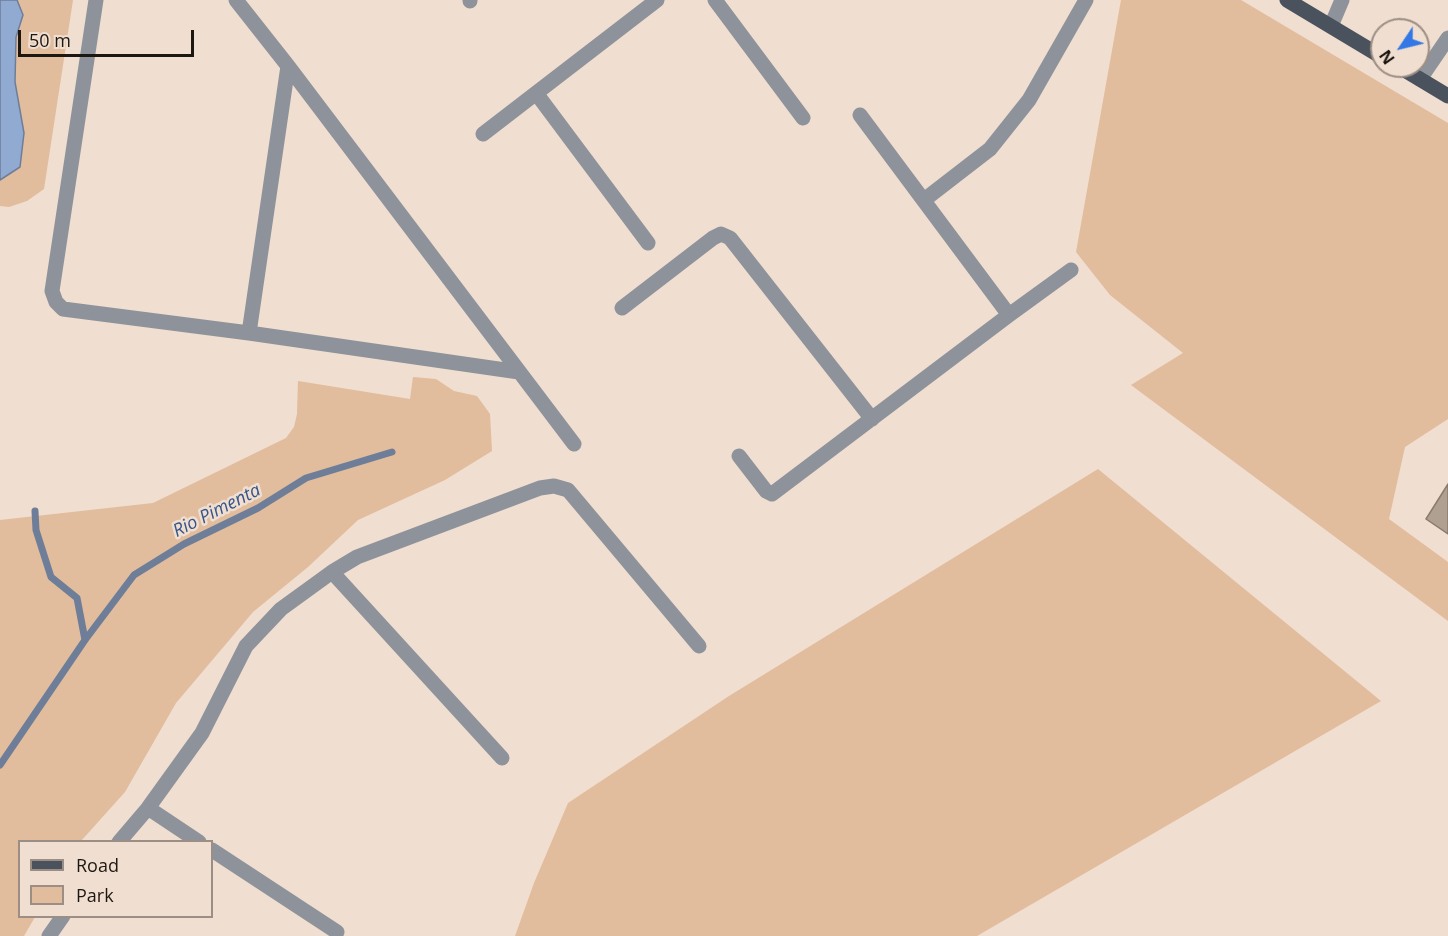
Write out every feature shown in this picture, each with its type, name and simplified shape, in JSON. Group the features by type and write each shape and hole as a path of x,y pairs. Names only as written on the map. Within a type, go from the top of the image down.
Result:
{"main road":[{"path":"1287,0 1370,50"},
{"path":"1420,79 1448,96"}],"street":[{"path":"96,0 52,291 56,302 63,309 519,372"},
{"path":"236,0 574,444"},
{"path":"483,134 657,0"},
{"path":"715,0 803,118"},
{"path":"924,200 990,149 1029,100 1086,0"},
{"path":"1331,26 1342,0"},
{"path":"1420,79 1448,38"},
{"path":"249,333 288,66"},
{"path":"536,93 648,243"},
{"path":"861,115 1009,315"},
{"path":"622,308 713,238 722,234 729,238 872,419"},
{"path":"739,456 766,491 772,494 1071,270"},
{"path":"121,840 148,808 202,733 246,646 281,609 357,557 540,488 554,486 568,490 699,646"},
{"path":"332,572 502,758"},
{"path":"148,808 196,840"},
{"path":"213,851 337,932"},
{"path":"50,936 62,918"}],"green space":[{"path":"0,0 73,0 44,189 27,201 9,207 0,206"},
{"path":"1121,0 1241,0 1448,123 1448,419 1405,447 1389,519 1448,562 1448,621 1131,385 1183,353 1110,295 1076,252"},
{"path":"413,377 436,379 454,391 477,396 490,414 492,451 445,480 358,520 308,567 253,612 176,703 125,792 82,840 18,840 18,918 34,918 24,936 0,936 0,520 153,503 286,438 294,427 297,414 298,381 410,399"},
{"path":"1098,469 1381,701 977,936 515,936 534,883 568,803 729,696"}],"water":[{"path":"0,0 17,0 23,15 16,37 15,82 24,133 20,167 0,180"}],"building":[{"path":"1448,484 1448,534 1426,519"}],"waterway":[{"name":"Rio Pimenta","path":"0,765 85,640 134,575 184,544 258,508 306,478 392,452"},
{"name":"Rio Pimenta","path":"35,511 36,530 51,577 77,598 85,640"}]}
